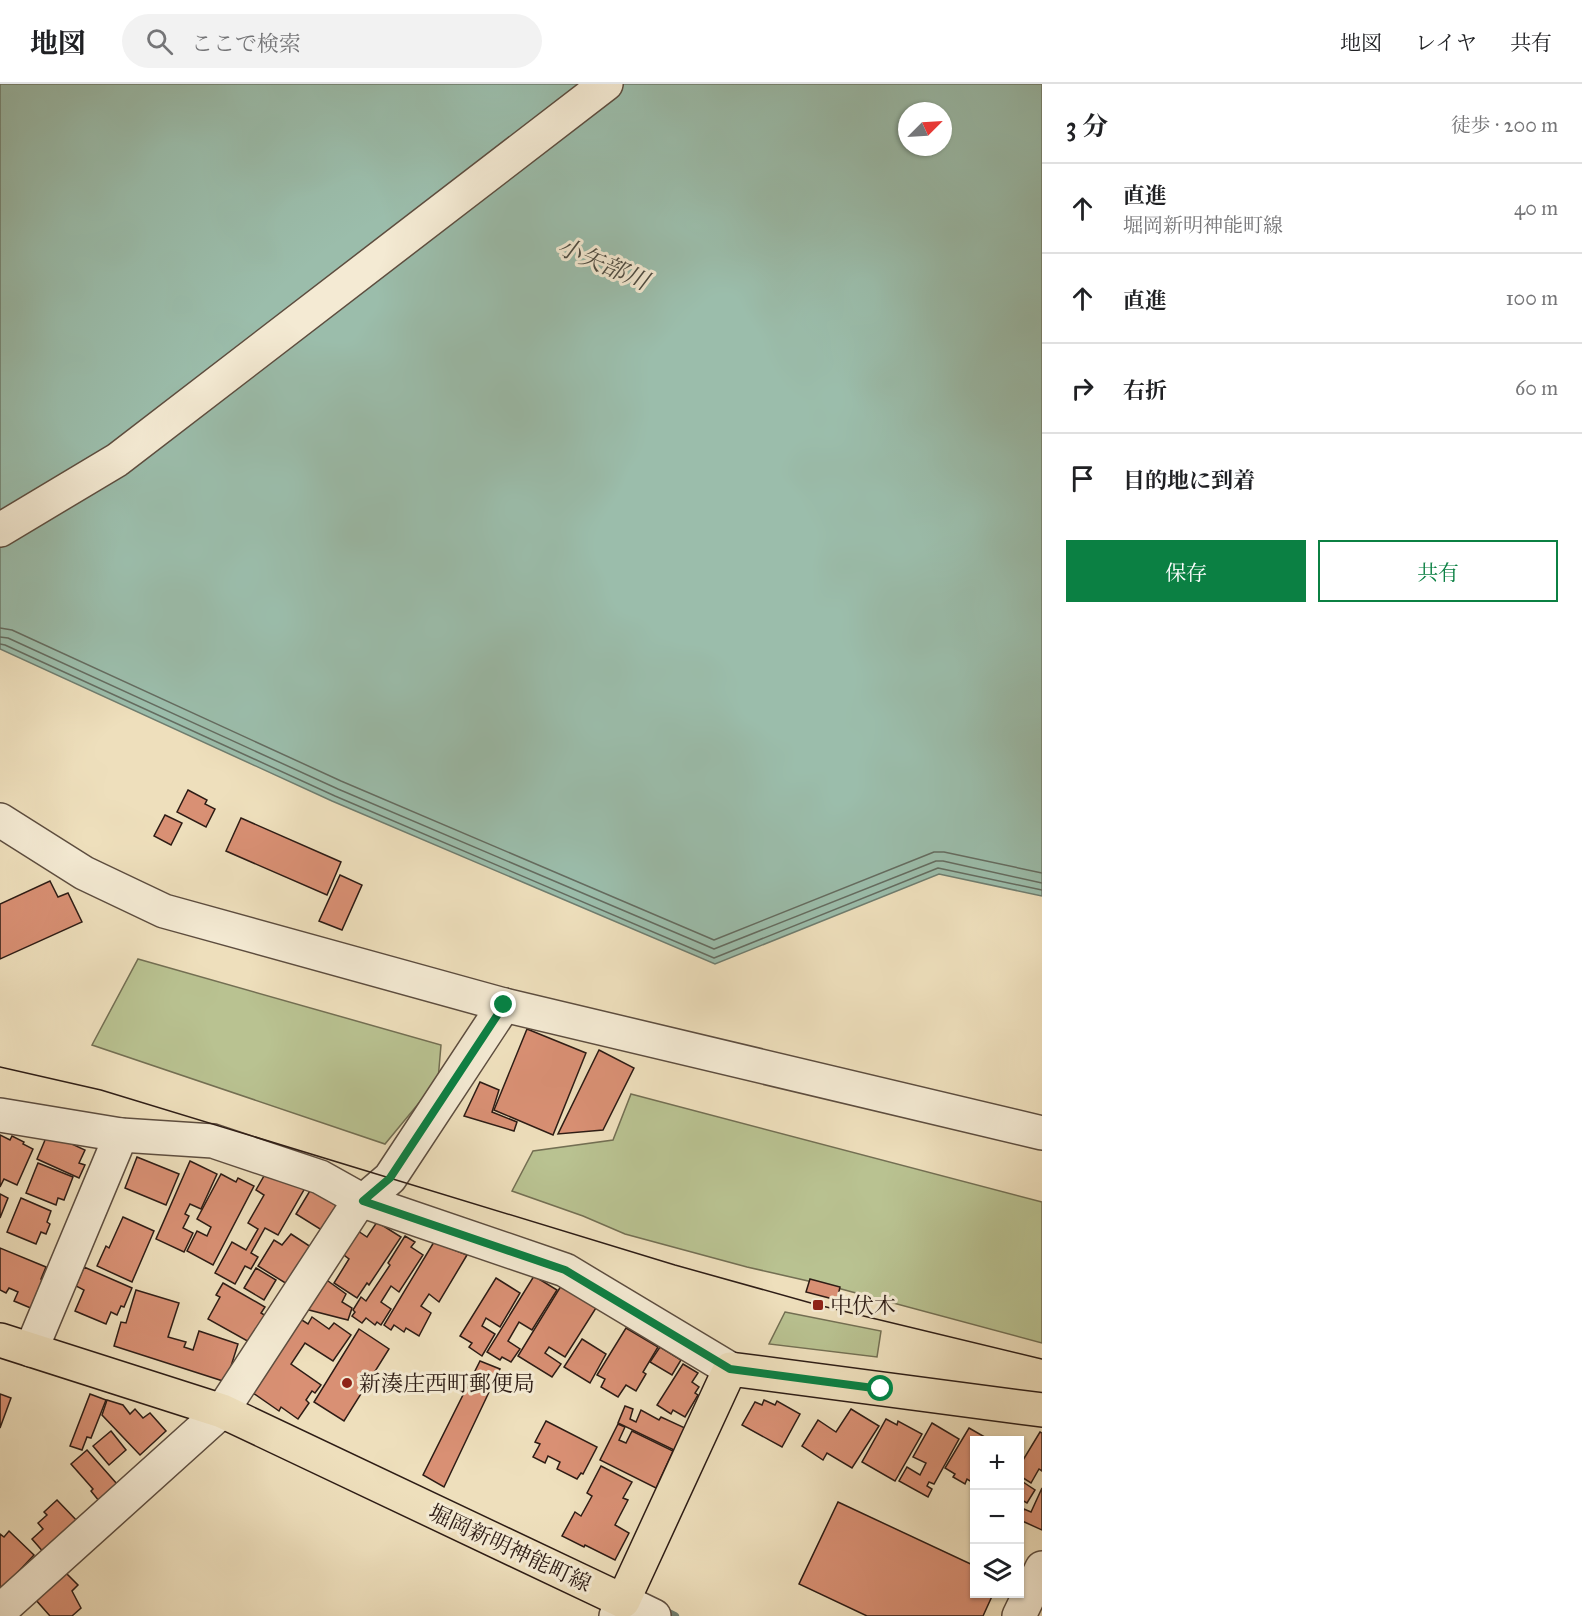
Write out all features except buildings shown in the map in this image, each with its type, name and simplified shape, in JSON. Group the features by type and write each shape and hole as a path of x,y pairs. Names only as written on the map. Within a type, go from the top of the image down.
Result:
{"main road":[{"name":"堀岡新明神能町線","path":"0,1340 222,1411 620,1609"},
{"path":"620,1609 730,1369 1042,1410"}],"street":[{"path":"0,530 117,460 606,84"},
{"path":"0,820 84,873 164,911 504,1005 1042,1133"},
{"path":"0,1611 222,1411 354,1209 390,1178 504,1005"},
{"path":"0,1115 121,1135 213,1141 320,1177 363,1201 565,1270 730,1369"},
{"path":"31,1350 121,1135"},
{"path":"1020,1616 1042,1568"},
{"path":"620,1609 654,1616"}],"shaded area":[{"path":"138,959 441,1045 438,1080 385,1144 92,1045"},
{"path":"631,1094 1042,1202 1042,1343 625,1234 583,1216 512,1191 533,1151 613,1140"},
{"path":"785,1312 881,1331 877,1357 769,1344"}],"water":[{"name":"小矢部川","path":"0,84 1042,84 1042,896 939,874 715,964 332,801 0,649"}],"waterway":[{"path":"661,1609 675,1616"}],"tram line":[{"path":"0,1067 101,1090 675,1265 818,1305 1042,1359"}],"place":[{"name":"中伏木","path":"818,1305"},
{"name":"新湊庄西町郵便局","path":"347,1383"}],"route":[{"path":"504,1005 390,1178 363,1201 565,1270 730,1369 881,1389"}]}
